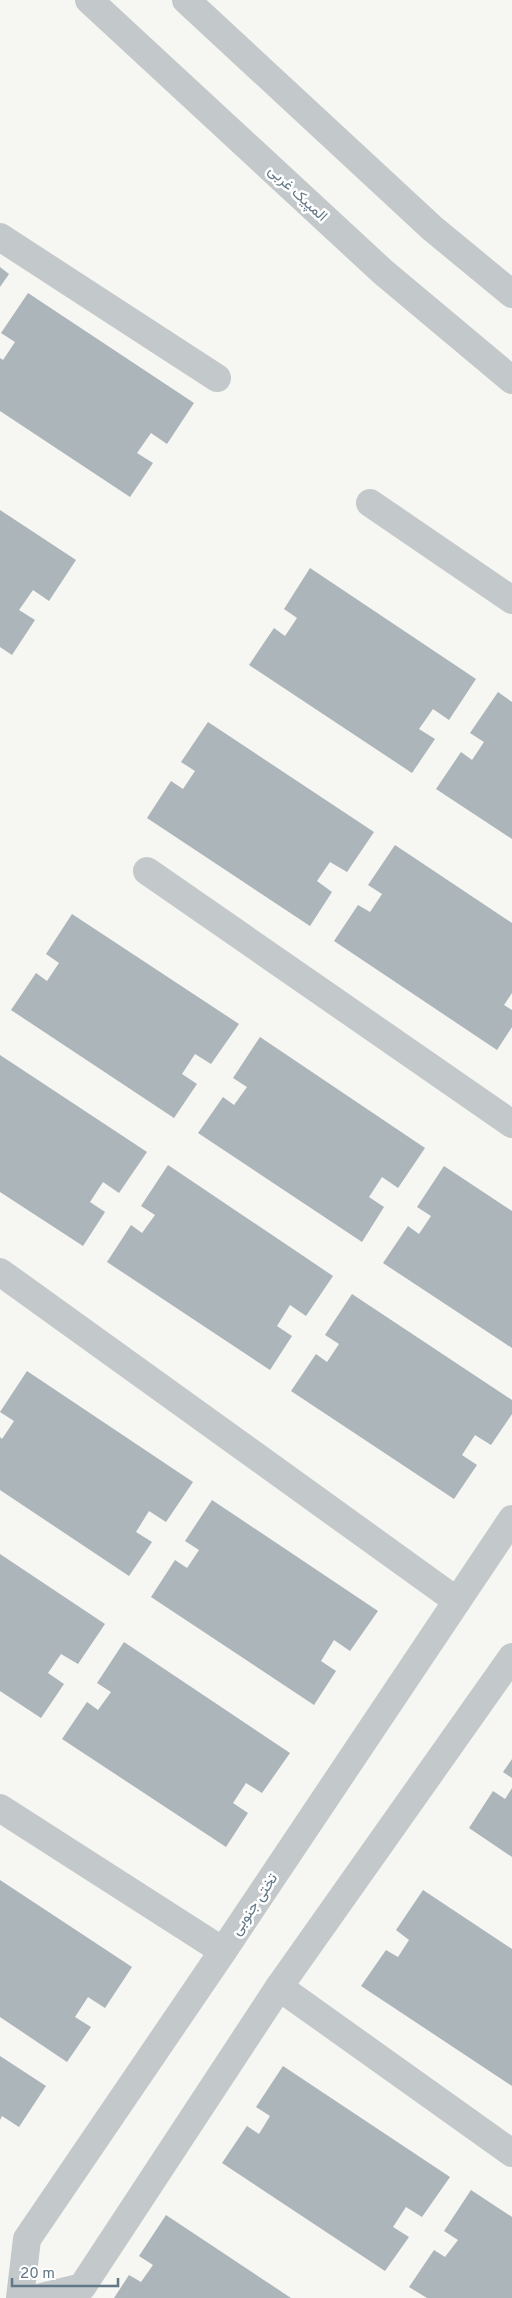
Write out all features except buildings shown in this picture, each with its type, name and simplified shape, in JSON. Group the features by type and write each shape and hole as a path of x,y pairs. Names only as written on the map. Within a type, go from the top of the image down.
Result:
{"street":[{"name":"المپیک غربی","path":"89,0 383,272 512,380"},
{"path":"186,0 432,228 512,294"},
{"path":"0,237 217,378"},
{"path":"370,503 512,600"},
{"path":"148,871 512,1124"},
{"path":"4,1284 457,1601"},
{"name":"تختی جنوبی","path":"20,2298 27,2239 223,1951 512,1518"},
{"path":"37,2298 82,2287 279,1987 512,1657"},
{"path":"0,1808 223,1951"},
{"path":"279,1987 512,2153"},
{"path":"0,2289 14,2298"}]}
